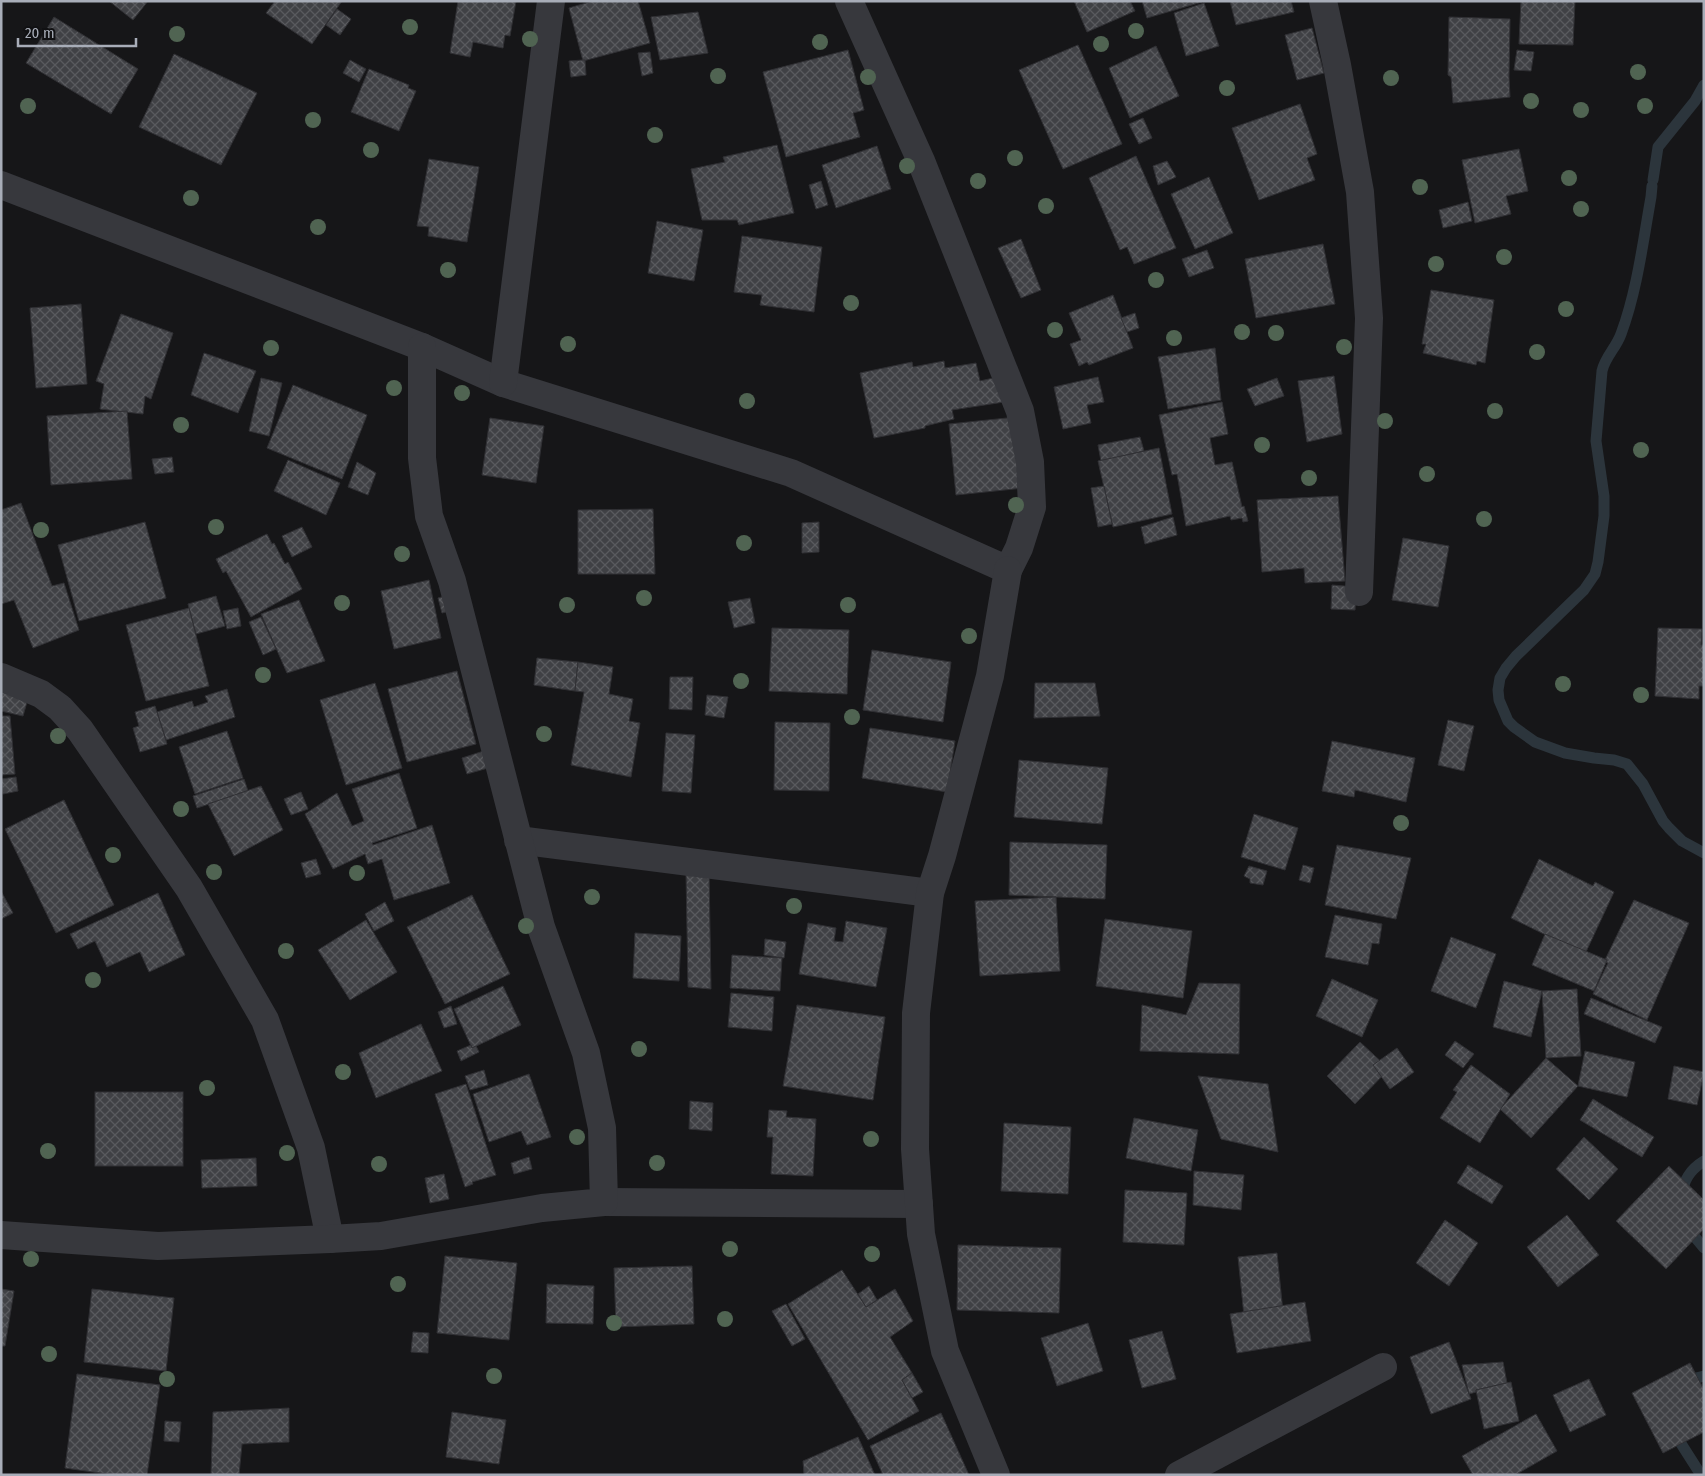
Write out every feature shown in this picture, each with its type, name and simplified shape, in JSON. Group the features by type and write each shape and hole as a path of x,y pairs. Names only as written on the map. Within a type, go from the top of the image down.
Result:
{"street":[{"path":"503,383 551,1"},
{"path":"849,1 921,161 1020,411 1030,462 1032,507 1019,548 1008,570 990,676 942,856 930,893 916,1013 916,1149 921,1234 945,1351 996,1475"},
{"path":"1324,1 1360,192 1369,318 1359,592"},
{"path":"1,185 422,347 503,383 791,473 1008,570"},
{"path":"422,347 422,458 429,516 452,581 541,927 586,1053 602,1128 604,1202"},
{"path":"1,677 41,694 60,708 74,723 189,888 265,1020 311,1148 330,1239"},
{"path":"518,840 930,893"},
{"path":"1,1235 158,1246 380,1236 542,1208 604,1202 918,1204"},
{"path":"1178,1475 1383,1367"}],"building":[{"path":"109,1 148,1 133,20"},
{"path":"275,1 342,1 312,44 266,13"},
{"path":"458,1 516,1 510,36 505,35 503,48 473,42 470,57 450,53"},
{"path":"593,1 638,1 650,43 583,61 569,8"},
{"path":"1074,1 1130,1 1135,11 1087,32"},
{"path":"1142,1 1202,1 1202,2 1147,18"},
{"path":"1230,1 1291,1 1294,12 1236,25"},
{"path":"1521,1 1575,1 1573,45 1519,44"},
{"path":"1204,3 1219,46 1186,56 1174,13"},
{"path":"337,9 351,19 340,35 326,25"},
{"path":"698,12 708,53 660,60 651,17"},
{"path":"54,17 138,69 111,114 26,63"},
{"path":"1449,17 1510,19 1510,97 1453,103 1451,77 1448,75"},
{"path":"1312,28 1324,73 1297,80 1285,35"},
{"path":"1078,45 1122,144 1063,169 1019,70"},
{"path":"1156,46 1179,96 1130,118 1109,68"},
{"path":"848,50 864,110 853,113 860,137 786,157 763,72"},
{"path":"1517,50 1534,52 1531,71 1514,70"},
{"path":"650,52 653,73 642,76 638,53"},
{"path":"174,54 257,93 221,165 139,127"},
{"path":"350,60 366,69 359,82 343,73"},
{"path":"585,60 586,75 571,77 569,61"},
{"path":"369,69 409,85 408,88 416,91 399,131 351,112"},
{"path":"1300,104 1317,154 1307,158 1315,180 1259,200 1232,128"},
{"path":"1143,118 1152,138 1139,144 1129,124"},
{"path":"777,145 794,213 739,225 737,220 702,220 691,169 725,162 723,157"},
{"path":"877,146 891,189 836,208 822,165"},
{"path":"1519,149 1528,191 1506,196 1511,214 1475,223 1462,160"},
{"path":"1136,156 1176,248 1134,264 1127,247 1120,250 1089,178"},
{"path":"429,159 479,167 467,242 428,236 429,227 417,226"},
{"path":"1167,161 1176,177 1158,185 1153,166"},
{"path":"1209,177 1233,233 1195,249 1171,194"},
{"path":"821,181 828,205 816,209 809,185"},
{"path":"1468,202 1472,221 1443,228 1439,210"},
{"path":"657,221 703,230 694,281 648,273"},
{"path":"742,236 822,247 814,312 760,305 762,295 734,292"},
{"path":"1021,239 1041,290 1021,298 998,248"},
{"path":"1323,244 1335,304 1256,318 1245,259"},
{"path":"1207,250 1214,268 1189,277 1182,259"},
{"path":"1431,290 1494,300 1485,363 1477,361 1476,365 1423,353 1426,344 1422,344"},
{"path":"1113,295 1133,348 1089,365 1087,362 1079,366 1070,344 1081,340 1069,313"},
{"path":"81,304 87,384 36,388 30,308"},
{"path":"1135,313 1139,328 1127,332 1121,318"},
{"path":"121,314 173,333 151,399 145,396 143,414 100,409 104,384 96,381"},
{"path":"1215,348 1221,400 1168,409 1158,357"},
{"path":"204,353 256,371 238,413 191,395"},
{"path":"944,361 945,368 976,363 980,381 998,377 1004,402 952,410 954,419 925,426 925,428 874,438 860,373 912,362 913,367"},
{"path":"1334,376 1342,434 1307,442 1298,381"},
{"path":"1098,377 1104,402 1087,405 1091,423 1063,429 1054,387"},
{"path":"261,378 282,383 269,436 249,431"},
{"path":"1277,378 1284,396 1255,406 1247,389"},
{"path":"293,385 367,415 342,479 267,448"},
{"path":"1222,402 1228,434 1210,438 1215,465 1232,462 1242,507 1244,506 1248,521 1243,522 1242,518 1231,520 1230,516 1186,526 1177,474 1172,475 1159,415"},
{"path":"127,411 132,479 51,485 47,416"},
{"path":"1017,417 1024,488 956,495 949,424"},
{"path":"490,418 544,426 536,483 482,475"},
{"path":"1140,437 1144,451 1101,461 1098,445"},
{"path":"1159,448 1172,514 1113,527 1098,461"},
{"path":"172,457 174,472 155,474 152,459"},
{"path":"288,460 340,483 326,515 274,491"},
{"path":"357,462 376,473 368,495 348,487"},
{"path":"1104,486 1112,524 1098,527 1091,488"},
{"path":"1338,496 1345,581 1305,583 1304,568 1262,572 1257,500"},
{"path":"21,503 52,586 64,583 79,630 33,648 14,600 1,604 1,510"},
{"path":"653,509 655,574 578,574 578,510"},
{"path":"1173,517 1177,535 1145,544 1141,527"},
{"path":"145,522 166,598 79,621 58,545"},
{"path":"819,522 819,552 802,553 802,523"},
{"path":"302,527 312,547 292,557 282,536"},
{"path":"267,534 285,564 288,562 302,589 251,617 226,571 223,573 216,559"},
{"path":"1403,538 1449,546 1438,607 1392,600"},
{"path":"429,580 441,638 394,649 381,591"},
{"path":"1332,585 1356,587 1355,610 1331,609"},
{"path":"453,594 457,609 442,613 438,598"},
{"path":"216,596 225,626 196,634 188,604"},
{"path":"750,598 755,623 734,628 728,602"},
{"path":"299,600 325,661 287,673 261,614"},
{"path":"189,608 209,686 146,701 126,625"},
{"path":"238,608 241,626 227,629 223,611"},
{"path":"261,617 276,649 263,655 249,622"},
{"path":"772,628 849,630 847,694 769,691"},
{"path":"1658,628 1702,629 1701,645 1704,645 1704,686 1699,686 1699,699 1655,696"},
{"path":"872,650 951,662 943,722 863,710"},
{"path":"537,658 578,662 575,691 534,685"},
{"path":"578,662 613,667 609,694 633,699 629,721 640,723 631,777 571,765 584,692 575,691"},
{"path":"457,671 476,744 407,762 388,689"},
{"path":"670,677 693,677 692,710 669,709"},
{"path":"375,683 402,768 346,785 320,700"},
{"path":"1035,683 1095,683 1100,716 1034,718"},
{"path":"4,685 27,702 23,716 1,711 1,695"},
{"path":"227,689 235,717 166,740 157,712 192,701 194,707 208,702 205,696"},
{"path":"707,695 728,697 724,718 705,715"},
{"path":"155,706 167,744 140,752 133,728 139,726 135,712"},
{"path":"1,716 10,716 15,774 1,775"},
{"path":"1448,720 1474,726 1464,771 1438,765"},
{"path":"775,722 830,723 829,791 774,790"},
{"path":"870,728 955,741 947,792 862,778"},
{"path":"227,731 243,778 195,794 179,747"},
{"path":"666,733 695,735 691,793 662,791"},
{"path":"1332,741 1415,758 1406,802 1355,790 1354,797 1322,791"},
{"path":"490,749 495,766 467,774 462,758"},
{"path":"1019,760 1108,768 1102,824 1014,817"},
{"path":"399,773 417,828 372,843 373,845 432,825 450,883 394,900 382,859 368,864 365,854 333,869 305,814 337,793 352,826 364,821 352,789"},
{"path":"16,777 18,791 3,794 1,779"},
{"path":"244,779 248,791 197,808 193,796"},
{"path":"261,786 283,830 234,856 208,804"},
{"path":"301,792 308,809 291,815 284,799"},
{"path":"64,800 114,905 56,933 5,829"},
{"path":"1254,814 1298,828 1285,870 1241,857"},
{"path":"1010,842 1107,845 1105,899 1009,895"},
{"path":"1337,845 1411,858 1396,919 1325,905"},
{"path":"316,859 321,874 306,878 301,863"},
{"path":"1539,859 1593,886 1595,882 1614,892 1585,954 1511,918"},
{"path":"1303,865 1314,868 1310,883 1299,880"},
{"path":"1249,866 1267,871 1263,885 1250,883 1250,879 1244,876"},
{"path":"709,871 711,989 688,987 686,872"},
{"path":"1,891 13,913 1,919"},
{"path":"158,893 185,955 149,972 140,952 107,967 95,941 78,949 70,934"},
{"path":"472,895 510,974 445,1004 407,927"},
{"path":"1056,897 1060,971 980,976 975,901"},
{"path":"1634,900 1689,923 1647,1020 1593,994 1608,963 1604,962"},
{"path":"385,902 394,921 374,931 365,914"},
{"path":"1335,915 1382,924 1379,944 1372,943 1368,965 1325,957"},
{"path":"1105,919 1192,931 1183,998 1096,986"},
{"path":"366,920 397,972 350,1000 318,950"},
{"path":"846,921 887,928 876,987 799,974 808,923 836,928 834,941 843,942"},
{"path":"635,933 681,936 679,981 633,978"},
{"path":"1545,934 1607,960 1594,991 1532,965"},
{"path":"1451,937 1496,954 1476,1008 1431,991"},
{"path":"765,939 786,942 784,958 764,955"},
{"path":"732,955 782,958 780,991 730,988"},
{"path":"1332,979 1378,1000 1362,1037 1316,1016"},
{"path":"1504,981 1542,991 1531,1037 1493,1027"},
{"path":"1199,983 1240,984 1239,1054 1140,1051 1142,1005 1186,1015"},
{"path":"503,986 521,1025 472,1048 454,1009"},
{"path":"1577,989 1581,1056 1546,1058 1542,991"},
{"path":"731,993 774,997 772,1031 728,1027"},
{"path":"1591,998 1662,1027 1655,1043 1584,1014"},
{"path":"797,1005 885,1017 873,1100 783,1086"},
{"path":"451,1006 457,1024 444,1028 438,1012"},
{"path":"421,1024 442,1071 376,1098 359,1053"},
{"path":"1455,1041 1474,1054 1463,1068 1445,1055"},
{"path":"1360,1042 1389,1069 1355,1104 1327,1076"},
{"path":"471,1045 472,1048 476,1046 479,1052 461,1061 457,1051"},
{"path":"1397,1048 1414,1072 1390,1089 1373,1065"},
{"path":"1585,1051 1635,1062 1627,1097 1578,1086"},
{"path":"1546,1058 1578,1086 1531,1138 1500,1109"},
{"path":"1471,1065 1510,1094 1480,1143 1440,1118 1457,1092 1453,1090"},
{"path":"1674,1066 1704,1072 1697,1105 1668,1099"},
{"path":"484,1070 488,1085 470,1090 465,1076"},
{"path":"529,1074 551,1137 527,1145 521,1131 489,1142 473,1094"},
{"path":"1198,1076 1268,1084 1278,1152 1221,1139"},
{"path":"466,1084 496,1175 472,1182 473,1184 465,1187 435,1094"},
{"path":"95,1092 183,1092 183,1166 95,1166"},
{"path":"1593,1099 1654,1137 1642,1157 1580,1120"},
{"path":"690,1101 713,1103 712,1131 689,1129"},
{"path":"769,1110 787,1111 786,1117 816,1119 813,1176 771,1174 773,1137 767,1137"},
{"path":"1134,1118 1198,1130 1191,1171 1126,1158"},
{"path":"1004,1123 1071,1127 1068,1194 1001,1191"},
{"path":"1584,1137 1618,1169 1589,1200 1556,1169"},
{"path":"529,1157 532,1169 514,1174 511,1163"},
{"path":"256,1158 257,1186 202,1188 201,1160"},
{"path":"1468,1165 1503,1186 1492,1204 1457,1183"},
{"path":"1669,1166 1704,1200 1704,1229 1666,1269 1616,1221"},
{"path":"1194,1171 1244,1175 1241,1210 1193,1205"},
{"path":"444,1174 449,1199 430,1203 425,1178"},
{"path":"1125,1190 1187,1193 1184,1245 1123,1242"},
{"path":"1567,1215 1599,1255 1558,1287 1527,1247"},
{"path":"1445,1220 1478,1243 1449,1286 1416,1263"},
{"path":"958,1245 1061,1248 1059,1313 957,1310"},
{"path":"1277,1253 1283,1312 1244,1316 1238,1257"},
{"path":"445,1256 517,1263 509,1340 437,1333"},
{"path":"692,1266 694,1324 616,1327 614,1268"},
{"path":"842,1270 866,1307 895,1289 913,1321 890,1337 912,1373 902,1380 919,1411 868,1440 788,1304"},
{"path":"547,1284 594,1286 593,1324 546,1323"},
{"path":"869,1286 877,1300 866,1307 858,1294"},
{"path":"1,1289 14,1291 5,1346 1,1346"},
{"path":"92,1289 174,1298 166,1371 84,1362"},
{"path":"1305,1302 1311,1341 1237,1353 1230,1314"},
{"path":"786,1304 805,1339 792,1346 772,1311"},
{"path":"1088,1323 1103,1371 1057,1386 1041,1338"},
{"path":"1162,1331 1176,1379 1142,1388 1129,1340"},
{"path":"413,1332 429,1333 428,1353 411,1352"},
{"path":"1449,1342 1471,1399 1431,1414 1410,1357"},
{"path":"1503,1362 1507,1383 1476,1390 1476,1392 1469,1394 1462,1365"},
{"path":"1690,1363 1704,1390 1704,1432 1663,1453 1632,1393"},
{"path":"912,1373 923,1392 912,1398 902,1380"},
{"path":"77,1374 160,1385 147,1475 114,1475 65,1468"},
{"path":"1589,1379 1606,1415 1570,1432 1553,1395"},
{"path":"1511,1382 1519,1421 1484,1429 1476,1390"},
{"path":"289,1408 289,1442 242,1444 239,1475 211,1475 213,1412"},
{"path":"452,1412 506,1420 499,1464 446,1457"},
{"path":"941,1413 969,1475 883,1475 870,1446"},
{"path":"1536,1414 1557,1451 1515,1475 1473,1475 1462,1456"},
{"path":"165,1421 181,1422 179,1442 164,1441"},
{"path":"858,1437 875,1475 804,1475 803,1461"}],"waterway":[{"path":"1653,180 1658,147 1695,101 1704,85"},
{"path":"1652,186 1642,249 1627,318 1602,371 1596,441 1604,496 1604,516 1595,574 1584,590 1516,656 1500,678 1498,690 1499,700 1508,721 1535,742 1565,753 1614,760 1627,764 1643,784 1663,821 1669,828 1682,841 1704,853"},
{"path":"1683,1196 1684,1185 1688,1176 1704,1161"},
{"path":"1690,1224 1694,1236 1704,1248"},
{"path":"1684,1381 1704,1376"},
{"path":"1673,1431 1701,1475"}]}
